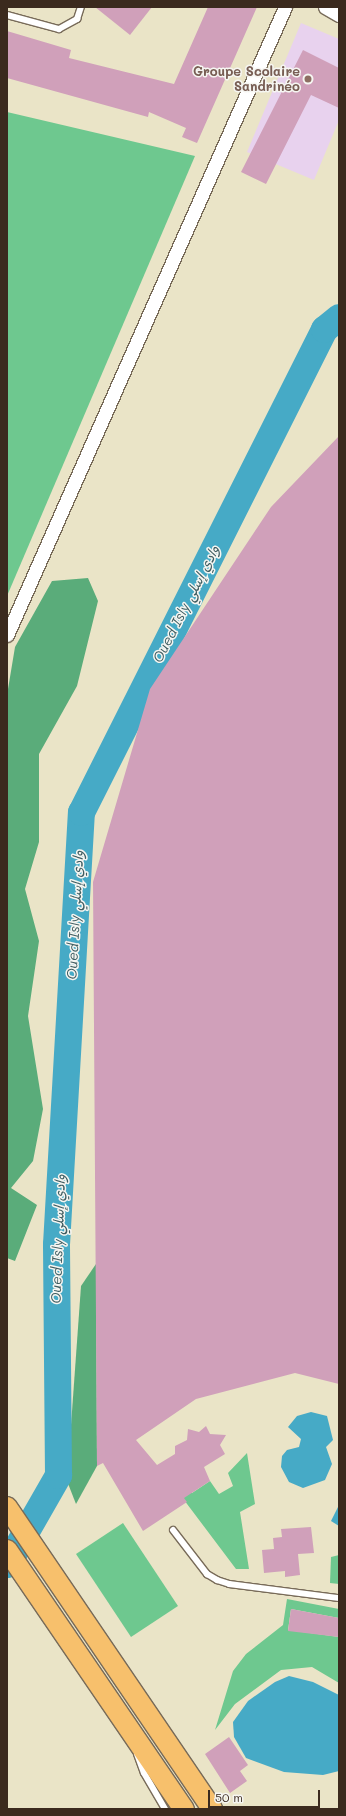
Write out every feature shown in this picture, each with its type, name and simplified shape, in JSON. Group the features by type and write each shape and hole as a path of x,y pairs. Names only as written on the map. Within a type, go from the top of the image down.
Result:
{"main road":[{"path":"7,1507 212,1809"},
{"path":"7,1550 43,1605 122,1715 184,1809"}],"street":[{"path":"7,635 284,7"},
{"path":"325,7 339,15"}],"lane":[{"path":"7,15 59,29 77,19 81,7"},
{"path":"173,1530 207,1574 217,1580 229,1584 339,1598"},
{"path":"122,1715 144,1773 165,1809"}],"shaded area":[{"name":"Groupe Scolaire Sandrinéo","path":"301,23 339,39 339,120 314,180 247,152"}],"green space":[{"path":"7,112 195,156 7,596"},
{"path":"88,578 98,601 77,686 39,754 39,842 25,889 39,941 28,1016 43,1109 33,1161 11,1188 37,1205 15,1261 7,1258 7,695 15,647 52,581"},
{"path":"96,1264 97,1466 76,1504 67,1481 81,1286"},
{"path":"247,1453 255,1504 240,1512 249,1569 236,1569 172,1484 192,1493 210,1481 219,1494 233,1486 228,1473"},
{"path":"123,1523 178,1606 131,1637 76,1554"},
{"path":"339,1555 339,1584 330,1583 331,1557"},
{"path":"287,1599 339,1609 339,1618 291,1609 288,1630 339,1637 339,1683 312,1667 281,1670 235,1704 215,1730 233,1671 246,1654 283,1625"}],"water":[{"path":"311,1412 327,1416 333,1440 326,1447 332,1464 325,1480 303,1488 289,1482 281,1467 282,1456 287,1450 299,1447 301,1439 288,1427 297,1416"},
{"path":"339,1505 339,1526 331,1521"},
{"path":"289,1676 313,1682 339,1695 339,1771 323,1775 284,1772 246,1758 234,1737 233,1722 248,1701 275,1682"}],"building":[{"path":"95,7 152,7 130,35"},
{"path":"208,7 257,7 197,143 182,137 186,128 149,112 148,117 7,78 7,31 71,50 69,58 174,84"},
{"path":"303,50 339,68 339,108 311,95 266,184 241,172"},
{"path":"339,436 339,1384 295,1373 196,1399 136,1440 157,1465 175,1454 175,1446 187,1440 188,1429 199,1432 206,1426 210,1434 226,1435 220,1445 225,1454 204,1467 210,1481 184,1498 187,1502 143,1531 103,1463 97,1466 93,882 150,689 271,507"},
{"path":"311,1527 314,1553 298,1554 300,1575 285,1577 285,1571 264,1573 262,1550 274,1549 273,1538 282,1537 281,1529"},
{"path":"291,1609 339,1618 339,1637 288,1631"},
{"path":"229,1737 248,1765 240,1771 247,1781 230,1793 205,1754"}],"waterway":[{"name":"Oued Isly وادي إسلي","path":"7,1564 58,1475 56,1244 81,812 324,329 339,317"}],"place":[{"name":"Groupe Scolaire Sandrinéo","path":"308,79"}]}
